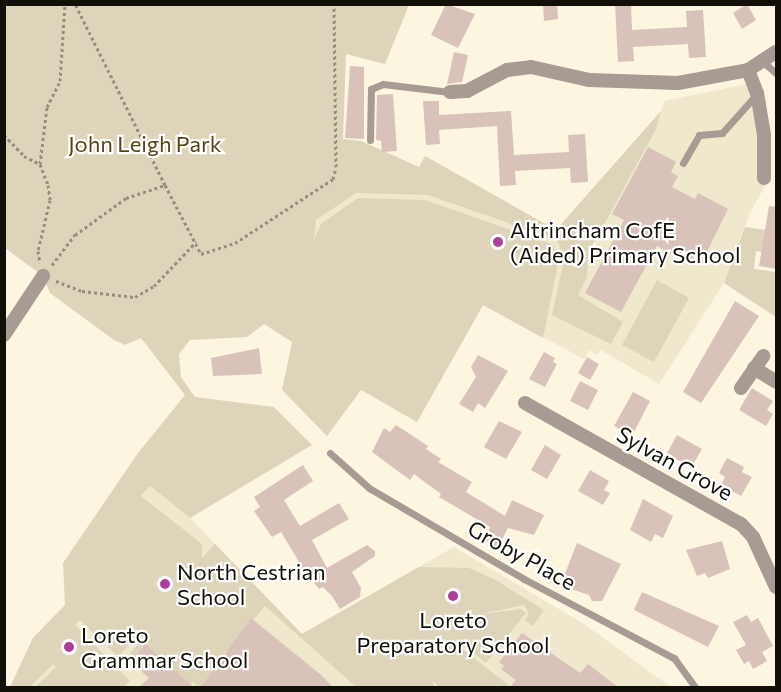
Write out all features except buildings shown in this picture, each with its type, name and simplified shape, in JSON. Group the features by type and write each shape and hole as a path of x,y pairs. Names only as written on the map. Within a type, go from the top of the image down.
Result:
{"street":[{"path":"450,93 467,90 507,70 531,67 589,80 678,83 748,70 777,52"},
{"path":"748,70 758,93 764,135 764,178"},
{"path":"4,335 43,276"},
{"path":"741,388 763,356"},
{"path":"754,368 777,382"},
{"name":"Sylvan Grove","path":"525,403 741,524 753,537 777,587"}],"lane":[{"path":"762,61 777,73"},
{"path":"370,140 371,89 383,84 450,93"},
{"path":"683,163 699,135 722,133 758,93"},
{"name":"Groby Place","path":"330,453 385,497 524,579 674,657 696,687"}],"path":[{"path":"43,276 38,251 50,200 40,164 47,107 60,81 65,4"},
{"path":"75,4 201,254 235,243 333,179 336,167 334,4"},
{"path":"4,135 24,156 40,164"},
{"path":"43,276 75,235 126,198 165,184"},
{"path":"43,276 82,291 135,297 154,286 196,242"}],"shaded area":[{"name":"Altrincham CofE (Aided) Primary School","path":"746,84 753,88 766,184 749,215 724,283 659,384 601,350 597,355 589,350 584,359 483,305 417,422 237,253 361,141 419,167 425,156 556,230 661,111 665,101"},
{"path":"150,486 190,518 302,634 454,547 584,624 671,687 10,688 33,638 65,605 96,550"}],"green space":[{"name":"John Leigh Park","path":"5,5 409,5 385,64 346,54 343,139 361,141 419,167 425,156 556,230 661,111 656,129 588,254 587,277 578,295 623,322 611,344 552,315 564,259 557,240 428,195 356,193 316,220 314,240 321,224 358,198 425,200 554,245 558,264 543,338 483,305 417,422 361,390 327,436 282,390 292,342 264,324 247,337 190,340 179,354 181,377 195,397 274,407 312,445 190,518 150,486 141,496 202,544 202,558 215,544 302,634 419,567 469,568 494,579 544,610 533,626 525,621 529,613 524,605 476,615 520,609 526,613 486,663 463,645 460,647 511,687 439,687 433,681 434,687 356,687 265,606 212,668 214,670 205,683 210,687 198,687 193,682 189,685 146,644 130,661 127,657 143,638 138,634 118,657 80,620 75,625 130,681 124,687 35,687 56,667 53,664 30,687 10,687 33,638 65,605 63,563 138,453 185,395 141,338 125,345 114,340 50,293 43,276 5,248"},
{"path":"745,227 765,230 762,252 756,251 754,269 776,272 776,317 724,283"},
{"path":"657,280 689,298 654,362 622,345"}],"place":[{"name":"Altrincham CofE (Aided) Primary School","path":"498,242"},
{"name":"North Cestrian School","path":"165,584"},
{"name":"Loreto Preparatory School","path":"453,596"},
{"name":"Loreto Grammar School","path":"69,647"}]}
